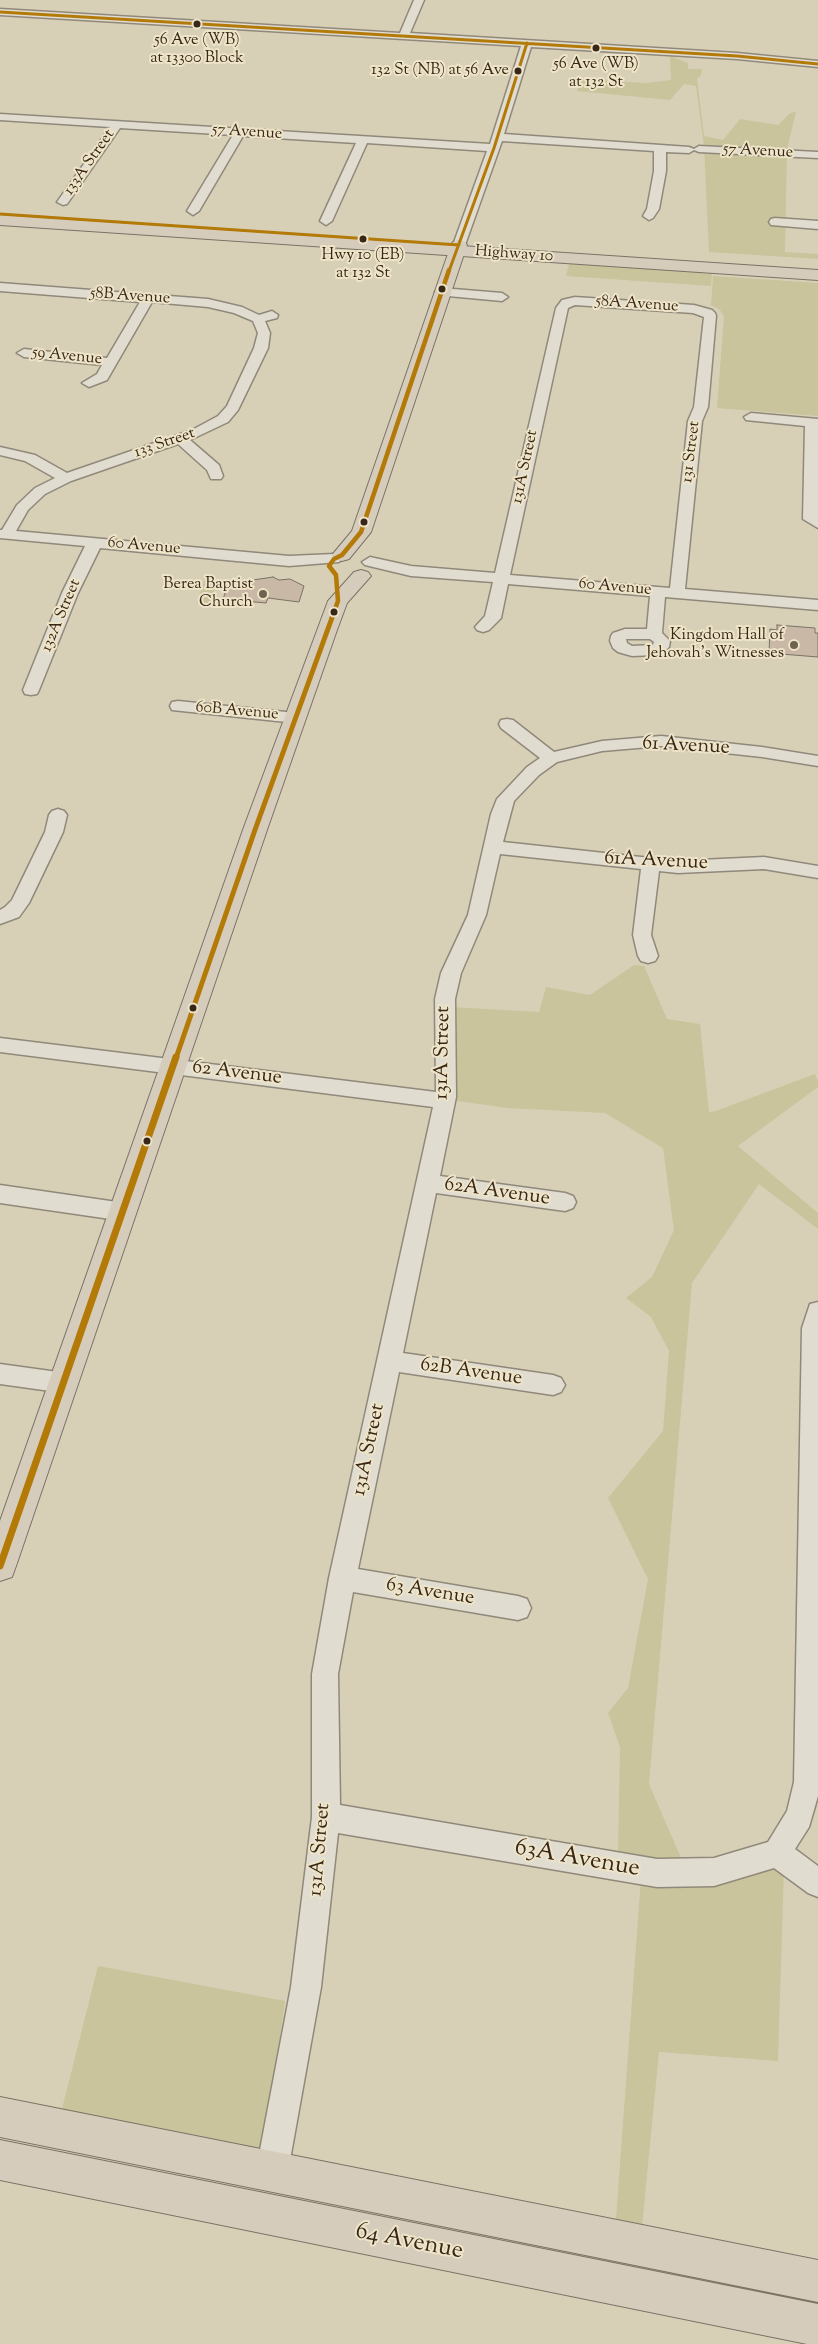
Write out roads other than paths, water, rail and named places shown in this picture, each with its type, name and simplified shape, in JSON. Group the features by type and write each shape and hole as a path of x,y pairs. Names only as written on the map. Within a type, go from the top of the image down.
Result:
{"main road":[{"name":"Highway 10","path":"0,214 818,275"},
{"name":"Highway 10","path":"0,220 818,269"},
{"path":"338,601 336,565 361,532 457,248"},
{"path":"0,1566 66,1383 256,827 338,601 366,568 361,532"},
{"path":"336,565 348,578 366,568"},
{"name":"64 Avenue","path":"0,2117 818,2281"},
{"name":"64 Avenue","path":"0,2160 818,2325"}],"street":[{"path":"404,35 419,0"},
{"path":"0,12 737,56 818,64"},
{"path":"457,248 496,143 527,43"},
{"name":"57 Avenue","path":"0,117 363,140 694,149 818,155"},
{"name":"133A Street","path":"63,202 117,124"},
{"path":"193,211 240,132"},
{"path":"326,221 363,140"},
{"path":"649,216 653,209 660,171 660,148"},
{"path":"775,222 818,225"},
{"name":"58B Avenue","path":"0,287 216,305 265,317"},
{"path":"441,292 502,297"},
{"path":"90,383 102,376 148,299"},
{"name":"58A Avenue","path":"566,303 582,301 638,304 694,309 707,313"},
{"name":"131A Street","path":"483,627 493,618 562,308 566,303"},
{"name":"131 Street","path":"677,593 695,422 701,407 710,320 707,313"},
{"name":"133 Street","path":"4,534 22,508 33,497 66,478 214,426 230,411 263,341 265,317"},
{"name":"59 Avenue","path":"24,353 110,362"},
{"path":"751,417 815,422 814,522"},
{"path":"180,439 214,468 216,476"},
{"path":"0,451 30,458 66,478"},
{"name":"60 Avenue","path":"4,534 336,565"},
{"name":"132A Street","path":"31,690 70,593 95,542"},
{"name":"60 Avenue","path":"366,568 818,605"},
{"path":"654,634 658,592"},
{"name":"60B Avenue","path":"178,706 296,718"},
{"path":"508,724 551,758"},
{"name":"61 Avenue","path":"551,758 602,746 661,741 818,761"},
{"name":"131A Street","path":"272,2171 306,1988 326,1817 325,1674 342,1578 445,1101 447,1076 444,1026 445,999 451,974 477,916 500,814 506,799 533,771 551,758"},
{"path":"3,916 16,909 23,898 54,832 58,815"},
{"name":"61A Avenue","path":"493,847 678,867 764,864 818,872"},
{"path":"648,956 642,935 651,864"},
{"name":"62 Avenue","path":"0,1045 445,1101"},
{"name":"62A Avenue","path":"428,1183 565,1202"},
{"path":"0,1194 124,1212"},
{"path":"818,1311 812,1328 815,1371 813,1578 808,1782 800,1817 777,1853 818,1883"},
{"name":"62B Avenue","path":"388,1361 553,1385"},
{"path":"0,1374 66,1383"},
{"name":"63 Avenue","path":"342,1578 518,1608"},
{"name":"63A Avenue","path":"326,1817 657,1873 714,1872 777,1853"}],"place":[{"name":"56 Ave (WB) at 13300 Block","path":"197,24"},
{"name":"56 Ave (WB) at 132 St","path":"596,48"},
{"name":"132 St (NB) at 56 Ave","path":"518,71"},
{"name":"Hwy 10 (EB) at 132 St","path":"363,239"},
{"name":"Berea Baptist Church","path":"263,594"},
{"name":"Kingdom Hall of Jehovah's Witnesses","path":"794,645"}]}
